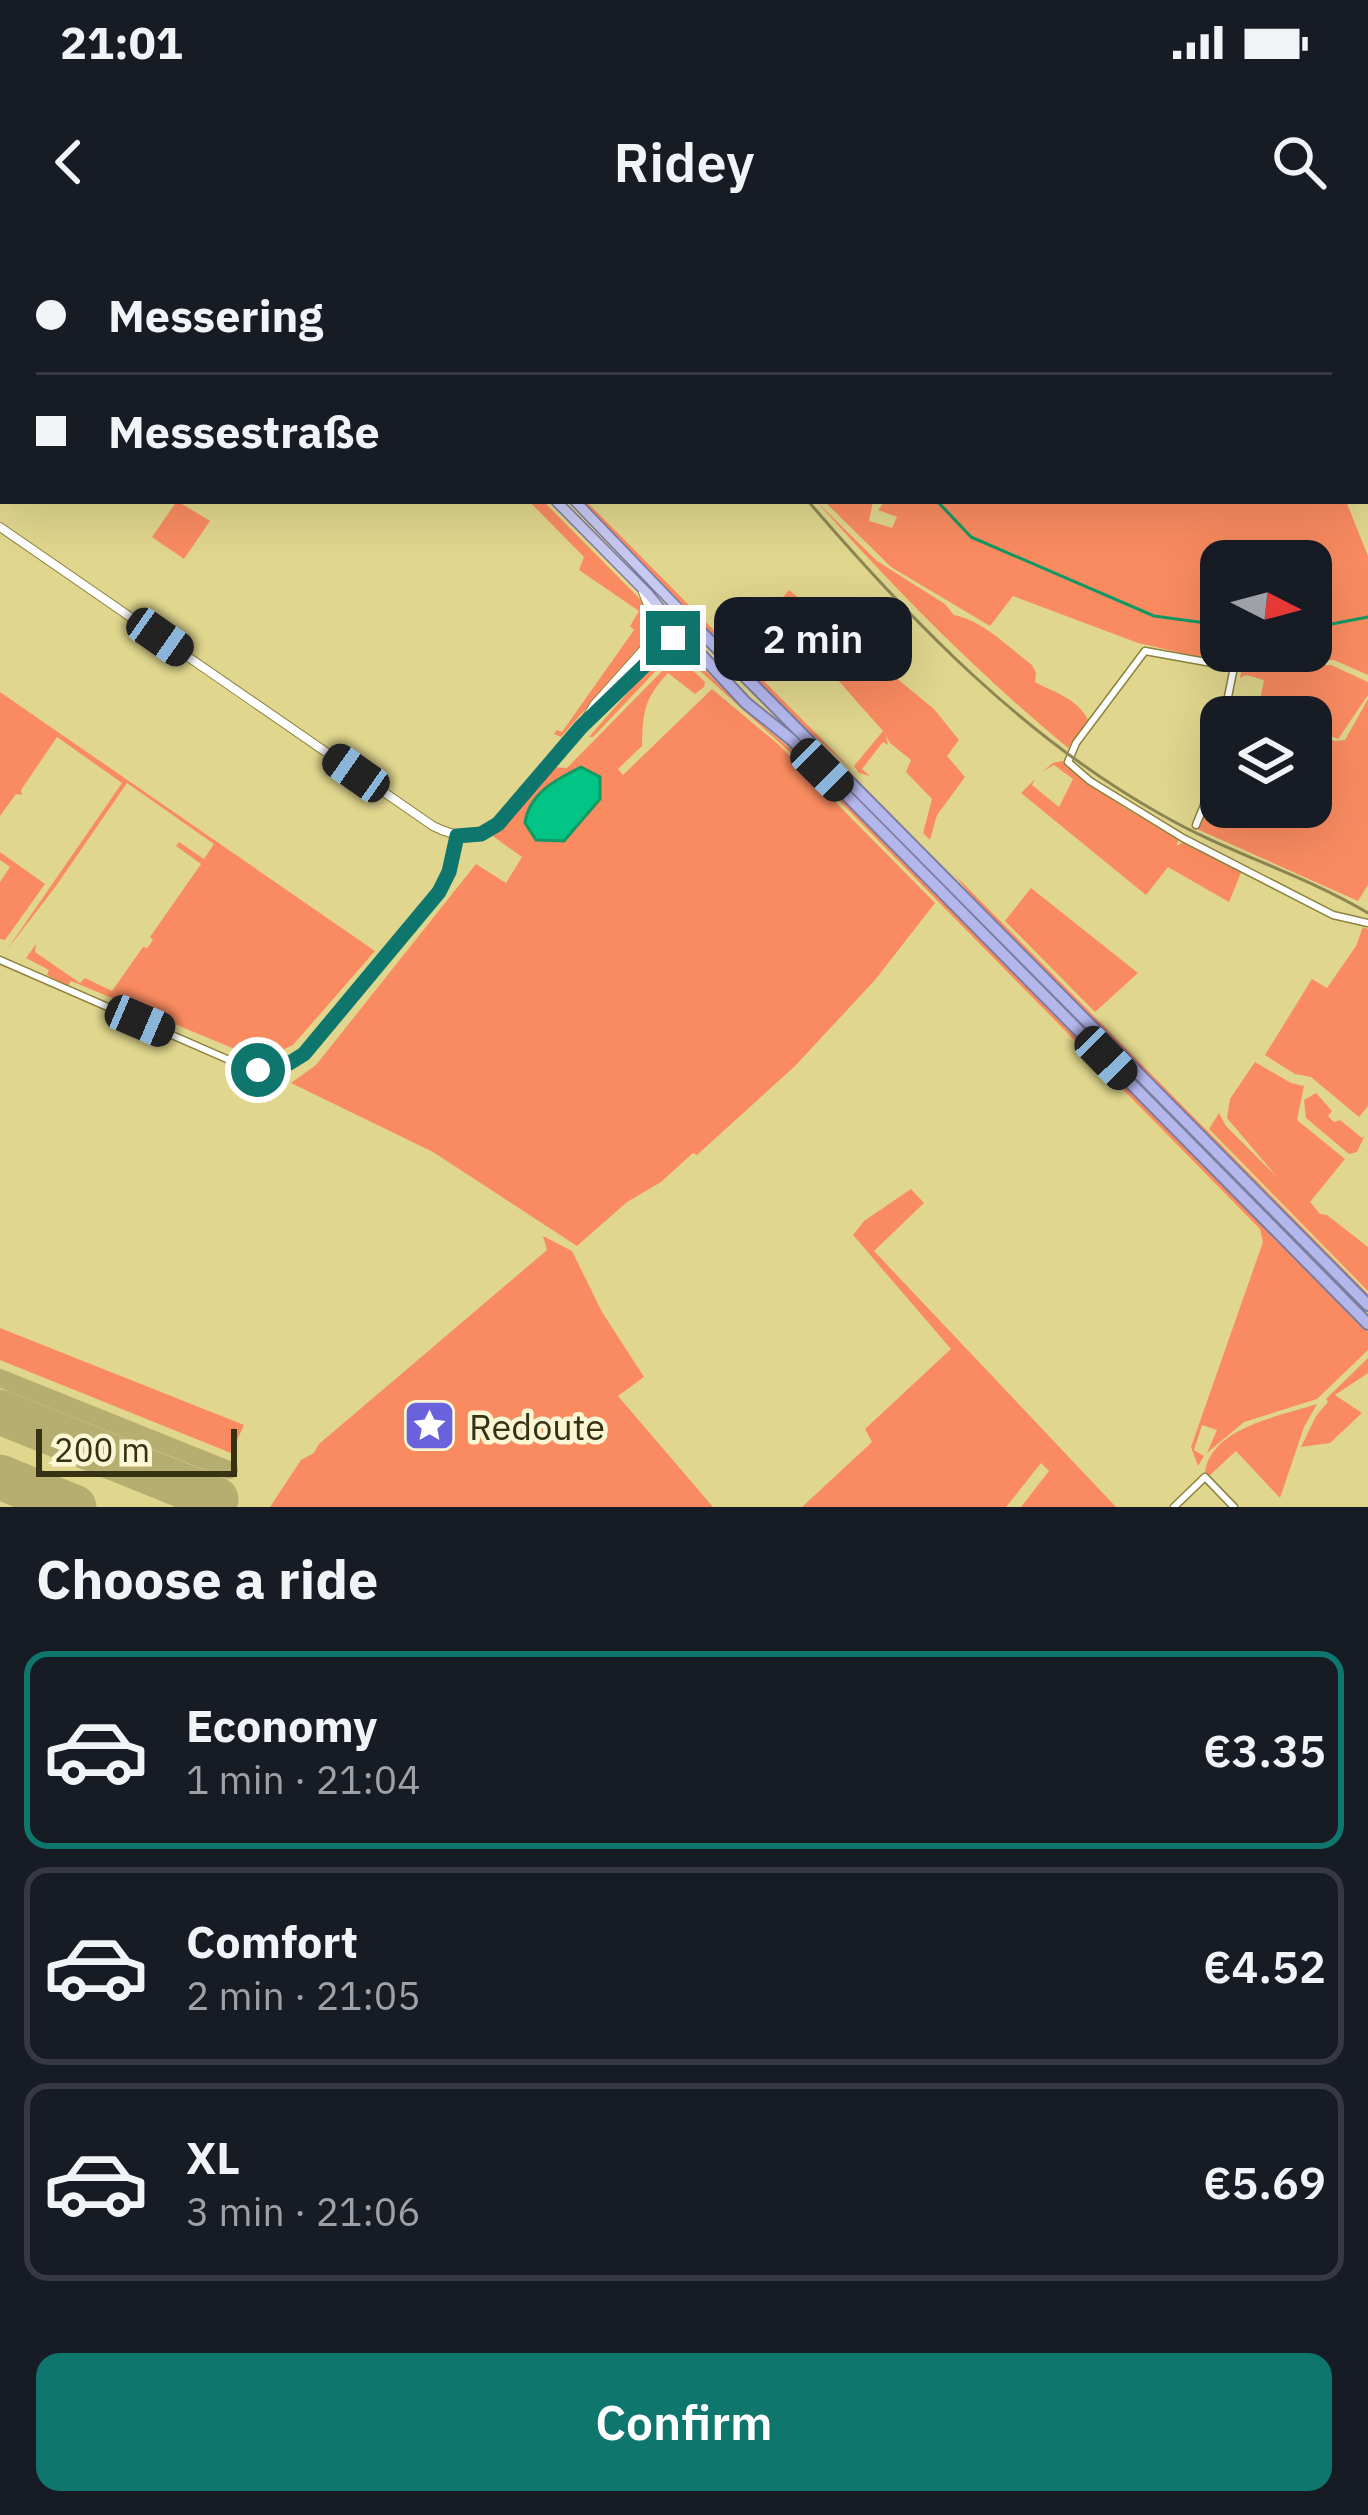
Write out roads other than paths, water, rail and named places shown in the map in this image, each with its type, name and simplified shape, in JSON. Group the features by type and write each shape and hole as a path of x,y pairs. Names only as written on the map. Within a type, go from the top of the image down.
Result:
{"highway":[{"path":"678,626 746,703 792,740 1368,1324"},
{"path":"697,628 1368,1305"},
{"path":"654,647 698,653"}],"main road":[{"path":"559,504 678,626 697,628"},
{"path":"578,504 697,628"},
{"path":"676,607 678,626"}],"street":[{"path":"0,527 433,826 457,836 481,834 498,824 581,727 678,626"},
{"path":"640,585 652,615 654,647"},
{"path":"1228,696 1234,667 1145,651 1076,743 1068,757 1070,764 1138,812 1333,915 1368,923"},
{"path":"1196,825 1200,815"},
{"path":"0,960 236,1063 258,1070 276,1068 304,1054 439,892 457,836"},
{"path":"1174,1507 1205,1477 1234,1507"}],"waterway":[{"path":"940,504 971,537 1154,616 1200,622"},
{"path":"1332,624 1368,617"}],"tram line":[{"path":"811,504 928,632 1063,750 1187,829 1368,913"}],"place":[{"name":"Redoute","path":"430,1426"}]}
